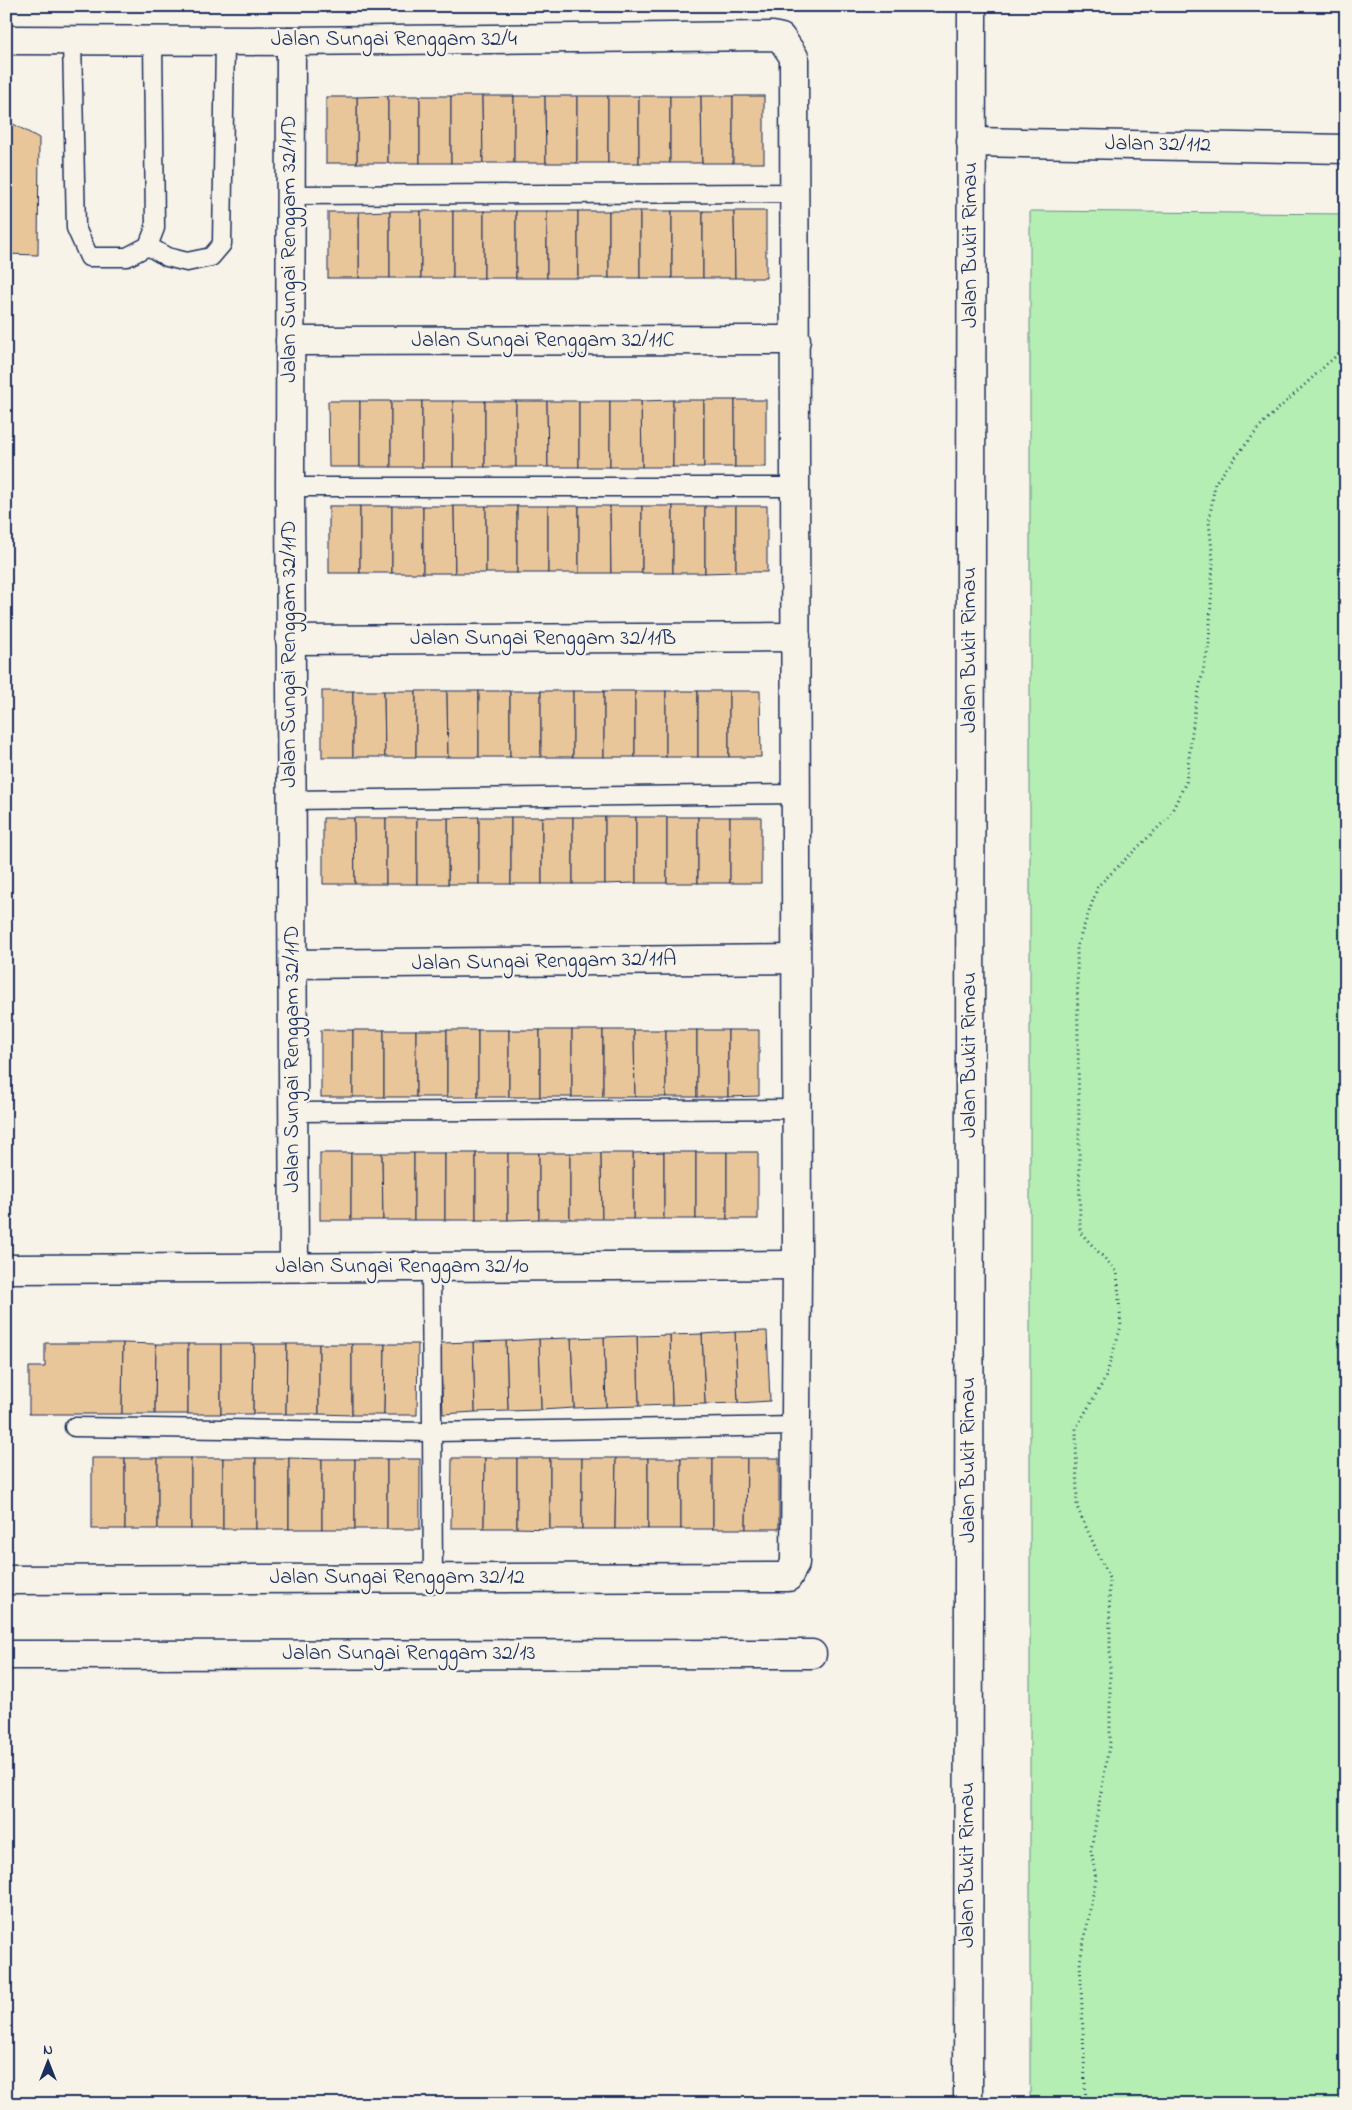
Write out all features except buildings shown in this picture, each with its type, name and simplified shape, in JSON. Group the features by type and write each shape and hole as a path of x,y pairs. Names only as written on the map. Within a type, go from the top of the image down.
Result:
{"street":[{"name":"Jalan Bukit Rimau","path":"968,2104 972,6"},
{"name":"Jalan Sungai Renggam 32/4","path":"6,40 291,41 772,36 781,38 794,57 796,193"},
{"name":"Jalan Sungai Renggam 32/11D","path":"291,41 290,640 294,1267"},
{"name":"Jalan 32/112","path":"971,142 1346,149"},
{"path":"794,1426 797,1265 795,959 796,193"},
{"name":"Jalan Sungai Renggam 32/11C","path":"290,341 796,340"},
{"name":"Jalan Sungai Renggam 32/11B","path":"290,640 796,637"},
{"name":"Jalan Sungai Renggam 32/11A","path":"293,964 795,959"},
{"name":"Jalan Sungai Renggam 32/10","path":"6,1269 797,1265"},
{"name":"Jalan Sungai Renggam 32/12","path":"6,1580 788,1577 795,1563 794,1426"},
{"name":"Jalan Sungai Renggam 32/13","path":"6,1655 812,1654"}],"lane":[{"path":"72,41 76,228 90,257 127,257 148,246 155,228 153,40"},
{"path":"148,246 167,257 187,262 211,257 222,244 225,41"},
{"path":"291,195 796,193"},
{"path":"290,488 796,487"},
{"path":"291,800 796,794"},
{"path":"293,1112 797,1109"},
{"path":"431,1268 433,1578"},
{"path":"74,1427 433,1432 794,1426"}],"path":[{"path":"1086,2104 1080,1961 1096,1879 1091,1850 1110,1741 1110,1632 1109,1578 1078,1507 1076,1428 1104,1379 1121,1326 1117,1272 1080,1232 1078,946 1098,886 1169,817 1186,782 1195,708 1209,644 1213,560 1209,522 1216,483 1263,423 1337,355 1346,351"}],"green space":[{"path":"1030,211 1346,214 1346,2104 1030,2104"}]}
